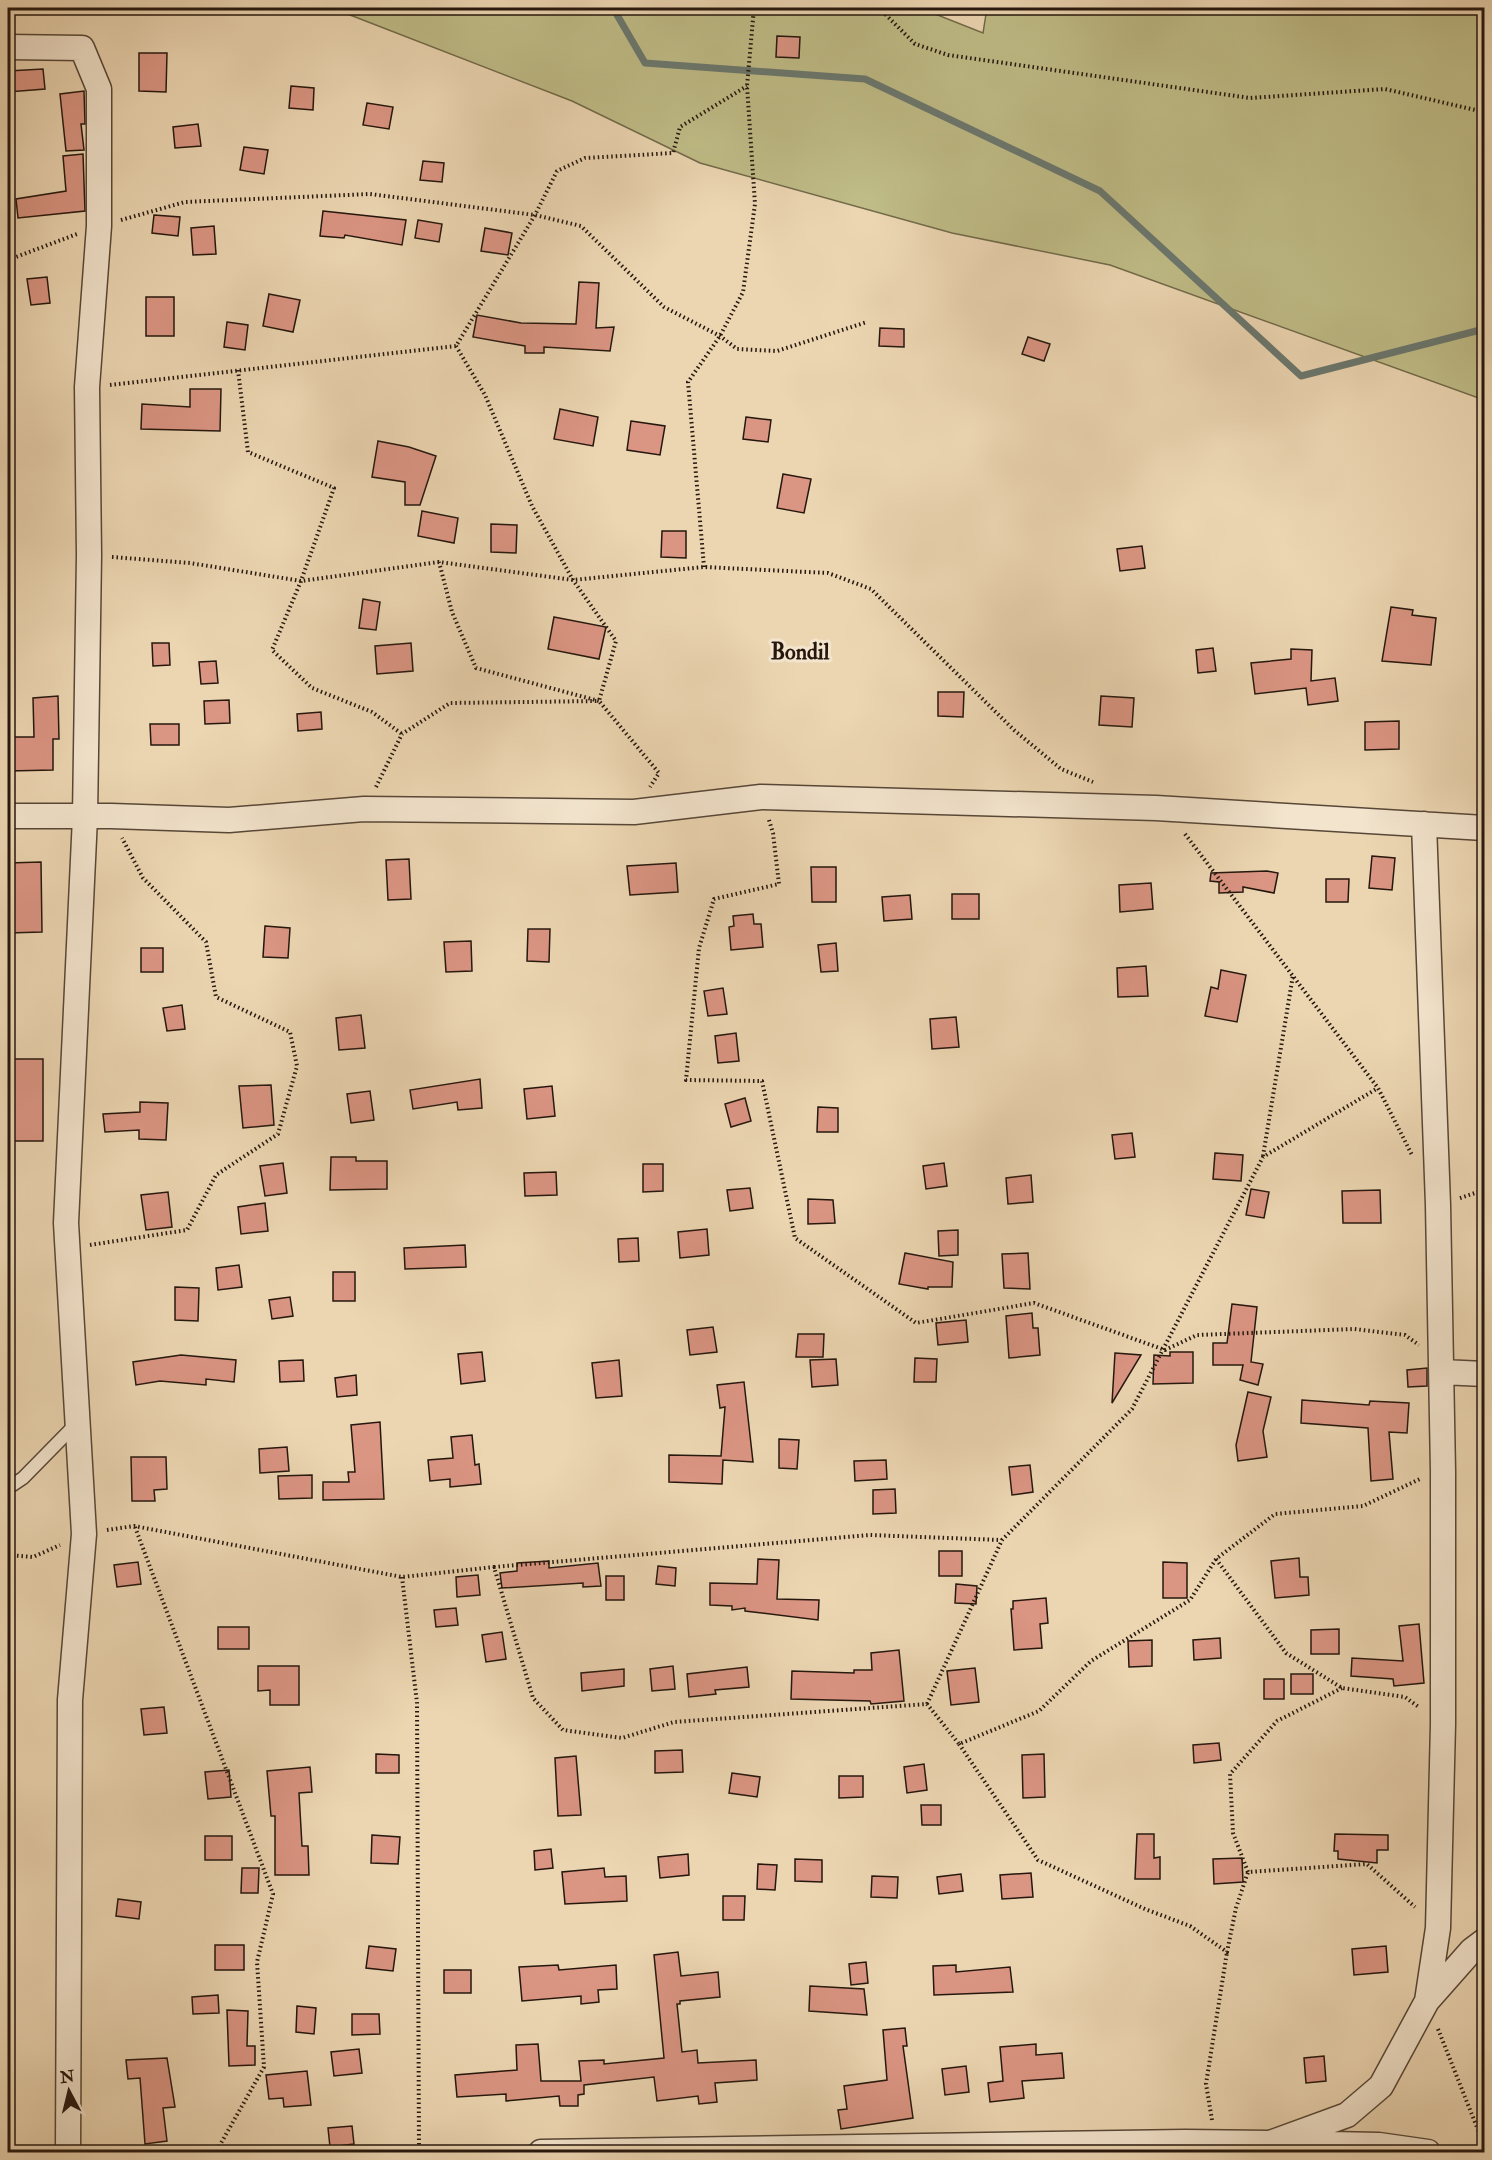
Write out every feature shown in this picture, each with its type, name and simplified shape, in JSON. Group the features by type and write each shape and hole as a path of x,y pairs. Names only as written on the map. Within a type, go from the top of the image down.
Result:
{"street":[{"path":"8,47 82,48 99,89 99,226 87,387 85,817 66,1249 79,1421 84,1534 70,1701 68,2152"},
{"path":"8,816 111,816 229,820 364,809 634,812 761,797 1156,808 1485,828"},
{"path":"1424,824 1438,1205 1443,1472 1443,1724 1438,1928 1427,2001"},
{"path":"1442,1367 1485,1374"},
{"path":"1270,2143 1347,2115 1381,2086 1427,2001 1472,1950 1485,1941"},
{"path":"541,2152 1215,2141 1379,2145 1428,2152"}],"lane":[{"path":"8,1488 23,1478 79,1421"}],"path":[{"path":"704,567 688,382 720,336 743,292 756,204 747,86 754,8"},
{"path":"879,8 915,44 948,55 1250,98 1385,89 1485,112"},
{"path":"456,346 535,215 557,171 585,158 673,153 680,127 747,86"},
{"path":"185,202 370,194 535,215 581,225 664,307 720,336 737,350 777,351 867,322"},
{"path":"87,387 456,346"},
{"path":"456,346 485,395 532,506 573,580 616,641 599,701"},
{"path":"238,370 248,452 334,488 301,581 272,650 312,688 372,712 402,734"},
{"path":"88,555 190,563 301,581 439,562 573,580 704,567 828,573 871,589 1014,730 1061,769 1103,786"},
{"path":"439,562 452,612 476,668 599,701 659,772 634,812"},
{"path":"364,809 402,734 450,703 599,701"},
{"path":"761,797 773,833 780,884 714,899 699,948 686,1080 762,1081 795,1238 916,1323 1034,1304 1165,1350 1197,1335 1354,1329 1405,1335 1442,1367"},
{"path":"1156,808 1186,835 1378,1088 1416,1163"},
{"path":"66,1249 187,1230 216,1175 278,1134 297,1066 290,1032 216,997 206,942 143,878 111,816"},
{"path":"927,1704 1002,1540 1132,1409 1165,1350 1263,1157 1293,975"},
{"path":"1263,1157 1378,1088"},
{"path":"1438,1205 1485,1190"},
{"path":"959,1744 1039,1711 1091,1661 1190,1600 1216,1559 1275,1514 1363,1506 1411,1482 1443,1472"},
{"path":"8,1555 33,1557 84,1534 134,1526 402,1577 870,1534 1002,1540"},
{"path":"134,1526 273,1894 257,1962 264,2067 216,2152"},
{"path":"1216,1559 1286,1653 1342,1688 1405,1697 1443,1724"},
{"path":"494,1567 533,1698 563,1730 622,1737 674,1722 927,1704"},
{"path":"402,1577 417,1703 419,2152"},
{"path":"1215,2141 1206,2084 1227,1952 1236,1908 1248,1872 1233,1833 1230,1774 1277,1721 1342,1688"},
{"path":"927,1704 959,1744 1038,1860 1145,1909 1190,1926 1227,1952"},
{"path":"1248,1872 1367,1864 1438,1928"},
{"path":"1427,2001 1485,2145"}],"shaded area":[{"path":"332,8 920,8 983,33 987,8 1484,8 1484,400 1110,265 952,233 700,163 572,101"}],"building":[{"path":"777,36 800,37 799,58 776,57"},
{"path":"139,53 167,53 166,92 139,91"},
{"path":"43,69 45,89 8,92 8,71"},
{"path":"291,86 314,88 313,110 289,108"},
{"path":"84,91 85,124 81,124 84,150 66,151 60,94"},
{"path":"367,103 393,107 389,129 363,125"},
{"path":"198,124 201,146 175,148 173,127"},
{"path":"244,147 268,150 264,174 240,170"},
{"path":"83,154 85,211 18,218 16,199 66,191 63,156"},
{"path":"423,161 444,163 442,182 420,180"},
{"path":"323,211 406,220 402,245 345,235 344,238 320,236"},
{"path":"154,215 180,217 178,236 152,233"},
{"path":"418,220 442,224 439,242 415,238"},
{"path":"214,226 216,254 193,255 191,228"},
{"path":"485,228 512,233 508,255 481,251"},
{"path":"47,277 50,303 31,305 27,279"},
{"path":"579,282 599,283 596,328 614,327 610,351 544,347 544,353 525,353 525,346 473,337 477,315 521,323 576,324"},
{"path":"269,294 300,300 293,332 263,326"},
{"path":"146,297 174,297 174,336 146,336"},
{"path":"227,322 248,325 245,350 224,347"},
{"path":"880,328 904,329 904,347 879,346"},
{"path":"1028,337 1050,344 1044,361 1022,354"},
{"path":"190,389 221,389 220,431 141,429 142,404 190,407"},
{"path":"560,409 598,417 593,446 554,439"},
{"path":"746,417 771,420 768,442 743,439"},
{"path":"631,421 665,426 660,455 627,450"},
{"path":"378,441 409,447 436,456 420,505 405,505 405,482 372,477"},
{"path":"783,474 811,479 804,513 777,508"},
{"path":"422,511 458,518 454,543 418,536"},
{"path":"491,524 517,525 516,553 491,552"},
{"path":"662,531 686,531 686,558 661,557"},
{"path":"1142,546 1145,568 1120,571 1117,549"},
{"path":"363,599 380,602 376,630 359,628"},
{"path":"1391,607 1413,610 1412,615 1436,618 1431,665 1382,661"},
{"path":"554,617 606,627 599,659 548,649"},
{"path":"152,643 169,643 170,665 153,666"},
{"path":"411,643 413,671 377,674 375,646"},
{"path":"1213,648 1216,671 1198,673 1196,650"},
{"path":"1291,649 1312,650 1311,681 1335,678 1338,701 1308,705 1306,688 1255,694 1251,663 1291,659"},
{"path":"216,661 218,683 201,684 199,662"},
{"path":"938,692 964,692 963,717 938,716"},
{"path":"58,696 59,739 53,739 53,770 8,771 8,737 34,737 33,698"},
{"path":"1101,696 1134,698 1132,727 1099,725"},
{"path":"229,700 230,723 205,724 204,701"},
{"path":"321,712 322,729 298,731 297,714"},
{"path":"1399,721 1399,749 1365,750 1365,722"},
{"path":"150,724 179,724 179,745 151,745"},
{"path":"1372,856 1395,858 1392,890 1369,888"},
{"path":"409,859 411,899 388,900 386,860"},
{"path":"41,862 42,932 8,933 8,863"},
{"path":"676,863 678,892 630,895 627,866"},
{"path":"811,867 836,867 836,902 812,902"},
{"path":"1267,871 1278,873 1274,893 1243,887 1243,892 1219,893 1219,882 1210,881 1211,873"},
{"path":"1326,879 1349,879 1348,902 1326,902"},
{"path":"1151,883 1153,909 1120,912 1119,885"},
{"path":"952,894 979,894 979,919 952,919"},
{"path":"910,895 912,919 884,921 882,897"},
{"path":"753,914 754,924 761,924 763,947 731,950 729,927 734,926 733,916"},
{"path":"265,926 290,928 288,958 263,957"},
{"path":"528,929 550,929 549,962 527,961"},
{"path":"471,941 472,971 446,972 444,942"},
{"path":"836,943 838,971 821,972 818,945"},
{"path":"141,948 163,948 163,972 141,972"},
{"path":"1146,966 1148,996 1118,997 1117,968"},
{"path":"1221,970 1246,975 1237,1022 1205,1016 1211,987 1218,989"},
{"path":"723,988 727,1014 708,1016 704,991"},
{"path":"182,1005 185,1029 167,1031 163,1008"},
{"path":"361,1015 365,1048 339,1050 336,1018"},
{"path":"956,1017 959,1047 932,1049 930,1019"},
{"path":"736,1033 739,1061 718,1063 715,1036"},
{"path":"12,1059 43,1059 43,1141 12,1141"},
{"path":"480,1079 482,1108 458,1110 457,1102 413,1109 410,1090"},
{"path":"271,1085 274,1125 243,1128 239,1086"},
{"path":"552,1086 555,1116 527,1119 524,1089"},
{"path":"370,1091 374,1120 351,1123 347,1094"},
{"path":"745,1098 751,1121 731,1127 725,1104"},
{"path":"140,1102 168,1103 166,1140 139,1139 139,1130 105,1132 103,1114 140,1112"},
{"path":"818,1107 838,1108 838,1132 817,1132"},
{"path":"1132,1133 1135,1157 1115,1159 1112,1135"},
{"path":"1215,1153 1243,1155 1241,1181 1213,1179"},
{"path":"331,1157 356,1157 356,1161 387,1161 387,1189 330,1190"},
{"path":"283,1163 287,1193 265,1196 260,1166"},
{"path":"944,1163 947,1186 926,1189 923,1166"},
{"path":"643,1164 663,1164 663,1191 643,1192"},
{"path":"556,1172 557,1195 525,1196 524,1173"},
{"path":"1031,1175 1033,1202 1008,1204 1006,1178"},
{"path":"750,1188 753,1208 730,1211 727,1190"},
{"path":"1251,1189 1269,1192 1264,1218 1246,1215"},
{"path":"1380,1190 1381,1223 1343,1223 1342,1191"},
{"path":"168,1192 172,1227 146,1230 141,1195"},
{"path":"808,1199 833,1200 835,1223 808,1224"},
{"path":"265,1203 268,1231 241,1234 238,1207"},
{"path":"707,1229 709,1255 680,1258 678,1232"},
{"path":"958,1230 958,1255 939,1256 938,1231"},
{"path":"638,1238 639,1261 619,1262 618,1239"},
{"path":"465,1245 466,1267 405,1269 404,1248"},
{"path":"905,1253 953,1262 952,1287 928,1287 928,1289 899,1284"},
{"path":"1028,1253 1030,1289 1004,1288 1002,1254"},
{"path":"239,1265 242,1287 218,1290 216,1268"},
{"path":"333,1272 355,1272 355,1301 333,1301"},
{"path":"175,1287 199,1288 198,1321 175,1320"},
{"path":"290,1297 293,1316 272,1319 269,1300"},
{"path":"1232,1304 1257,1307 1251,1362 1263,1364 1258,1385 1240,1380 1243,1365 1213,1365 1213,1343 1227,1343"},
{"path":"1032,1313 1033,1328 1038,1328 1040,1355 1009,1358 1006,1316"},
{"path":"966,1320 968,1342 938,1345 936,1323"},
{"path":"713,1327 717,1352 690,1355 687,1330"},
{"path":"798,1334 824,1334 823,1357 796,1357"},
{"path":"482,1352 485,1381 461,1384 458,1354"},
{"path":"1170,1352 1193,1352 1193,1383 1153,1384 1154,1355 1170,1356"},
{"path":"1115,1353 1141,1355 1112,1403"},
{"path":"181,1355 236,1360 234,1382 206,1379 206,1385 160,1381 136,1385 133,1362"},
{"path":"915,1358 937,1359 936,1382 914,1382"},
{"path":"836,1359 838,1385 812,1387 810,1360"},
{"path":"303,1360 304,1381 280,1382 279,1361"},
{"path":"619,1360 622,1396 596,1398 592,1363"},
{"path":"1427,1368 1427,1386 1408,1387 1407,1370"},
{"path":"356,1375 357,1395 337,1397 335,1378"},
{"path":"744,1382 753,1462 723,1460 722,1484 669,1482 669,1455 721,1456 725,1407 720,1408 717,1385"},
{"path":"1248,1392 1271,1397 1263,1431 1267,1457 1238,1461 1236,1445"},
{"path":"1302,1400 1369,1405 1370,1401 1409,1403 1407,1433 1389,1432 1393,1479 1371,1481 1368,1428 1301,1423"},
{"path":"380,1422 384,1499 323,1500 323,1482 349,1482 348,1472 355,1472 351,1425"},
{"path":"472,1435 475,1465 479,1464 481,1484 450,1487 450,1479 430,1481 428,1460 453,1458 451,1437"},
{"path":"779,1439 799,1440 797,1469 779,1468"},
{"path":"287,1447 289,1471 260,1473 259,1449"},
{"path":"131,1457 166,1457 167,1489 154,1490 155,1501 132,1501"},
{"path":"886,1460 887,1479 855,1481 854,1461"},
{"path":"1030,1465 1033,1492 1012,1495 1009,1467"},
{"path":"312,1475 312,1498 279,1499 278,1476"},
{"path":"895,1489 896,1513 873,1514 873,1490"},
{"path":"939,1551 962,1551 962,1576 939,1576"},
{"path":"1299,1558 1300,1577 1308,1577 1309,1595 1275,1598 1271,1561"},
{"path":"758,1559 779,1560 777,1599 819,1600 818,1620 745,1611 745,1608 732,1610 732,1606 710,1605 710,1583 757,1584"},
{"path":"549,1561 549,1568 598,1563 601,1586 583,1587 583,1583 502,1588 500,1573 517,1571 517,1563"},
{"path":"138,1562 141,1584 117,1587 114,1565"},
{"path":"1163,1562 1187,1563 1187,1598 1163,1598"},
{"path":"658,1566 676,1568 675,1586 656,1584"},
{"path":"478,1575 480,1595 457,1597 456,1577"},
{"path":"606,1576 624,1576 624,1600 606,1600"},
{"path":"956,1584 977,1586 976,1604 955,1603"},
{"path":"1046,1598 1048,1623 1040,1624 1042,1648 1014,1650 1011,1609 1013,1609 1013,1601"},
{"path":"456,1608 458,1625 436,1627 434,1610"},
{"path":"1419,1624 1424,1683 1394,1686 1393,1679 1351,1676 1352,1658 1403,1661 1399,1626"},
{"path":"218,1627 249,1627 249,1649 218,1649"},
{"path":"1339,1629 1339,1654 1311,1654 1311,1630"},
{"path":"502,1632 506,1659 486,1662 482,1635"},
{"path":"1220,1638 1221,1658 1194,1660 1193,1640"},
{"path":"1152,1640 1152,1666 1129,1667 1128,1641"},
{"path":"899,1650 904,1701 871,1704 870,1701 791,1699 792,1671 854,1673 854,1670 872,1670 871,1653"},
{"path":"258,1666 299,1666 299,1705 270,1705 270,1690 258,1691"},
{"path":"673,1666 675,1689 652,1691 650,1669"},
{"path":"747,1667 749,1687 715,1690 716,1694 689,1697 687,1674"},
{"path":"975,1668 979,1702 951,1705 947,1671"},
{"path":"624,1669 624,1686 582,1691 581,1673"},
{"path":"1291,1674 1313,1674 1313,1694 1291,1694"},
{"path":"1264,1679 1284,1679 1284,1699 1264,1699"},
{"path":"164,1707 167,1733 144,1735 141,1709"},
{"path":"1219,1743 1221,1760 1194,1763 1193,1745"},
{"path":"682,1750 683,1772 655,1773 655,1751"},
{"path":"376,1754 399,1755 399,1773 376,1773"},
{"path":"1044,1754 1045,1797 1023,1798 1022,1755"},
{"path":"576,1756 581,1815 558,1816 555,1758"},
{"path":"924,1764 927,1790 907,1793 904,1767"},
{"path":"310,1767 312,1792 299,1793 302,1846 308,1846 309,1875 275,1875 275,1816 271,1816 267,1771"},
{"path":"229,1770 231,1797 208,1799 205,1772"},
{"path":"732,1773 760,1777 757,1797 729,1793"},
{"path":"839,1776 863,1776 863,1797 839,1798"},
{"path":"921,1805 941,1805 941,1825 922,1825"},
{"path":"1137,1834 1154,1834 1154,1858 1160,1857 1160,1879 1135,1879"},
{"path":"1335,1834 1388,1835 1388,1850 1377,1850 1377,1863 1338,1859 1338,1851 1334,1851"},
{"path":"372,1835 400,1837 398,1864 371,1863"},
{"path":"205,1836 232,1836 232,1860 205,1860"},
{"path":"551,1849 553,1868 535,1870 534,1851"},
{"path":"688,1854 689,1875 660,1878 658,1857"},
{"path":"1242,1858 1243,1882 1214,1884 1213,1859"},
{"path":"795,1859 822,1860 822,1882 795,1881"},
{"path":"758,1864 777,1865 775,1890 757,1889"},
{"path":"242,1868 259,1868 258,1893 241,1893"},
{"path":"604,1868 605,1877 626,1876 627,1901 565,1904 562,1872"},
{"path":"1031,1873 1033,1897 1002,1899 1000,1875"},
{"path":"961,1874 963,1891 939,1894 937,1877"},
{"path":"872,1876 898,1877 897,1898 871,1897"},
{"path":"723,1896 745,1896 744,1920 723,1920"},
{"path":"118,1899 141,1902 139,1919 116,1916"},
{"path":"215,1945 244,1945 244,1970 215,1970"},
{"path":"369,1946 396,1949 393,1971 366,1968"},
{"path":"1386,1946 1388,1972 1354,1975 1352,1949"},
{"path":"678,1952 681,1976 718,1972 720,1997 680,2001 680,2004 677,2004 682,2052 697,2050 698,2063 756,2060 757,2080 715,2083 717,2102 699,2104 698,2096 657,2101 654,2077 584,2085 584,2094 578,2095 578,2106 560,2106 559,2096 506,2101 506,2094 457,2097 455,2075 517,2070 516,2045 538,2044 541,2081 581,2081 579,2061 604,2060 604,2064 664,2058 654,1955"},
{"path":"866,1962 868,1983 851,1985 849,1964"},
{"path":"558,1965 559,1970 616,1965 617,1989 598,1990 599,2002 581,2004 581,1996 522,2001 519,1967"},
{"path":"956,1965 956,1972 1010,1967 1013,1992 934,1995 933,1966"},
{"path":"444,1970 471,1970 471,1993 444,1993"},
{"path":"810,1986 864,1989 867,2015 809,2011"},
{"path":"218,1995 219,2013 193,2014 192,1997"},
{"path":"297,2006 316,2008 314,2034 296,2032"},
{"path":"227,2010 248,2011 247,2046 255,2046 255,2065 229,2066"},
{"path":"352,2014 379,2014 380,2034 352,2035"},
{"path":"905,2028 907,2046 903,2046 913,2118 841,2129 838,2110 847,2109 844,2086 887,2080 883,2030"},
{"path":"1036,2044 1036,2055 1062,2053 1064,2078 1022,2081 1024,2098 990,2102 988,2083 1003,2081 1000,2047"},
{"path":"359,2049 362,2073 334,2076 331,2052"},
{"path":"1324,2056 1326,2081 1306,2083 1304,2058"},
{"path":"167,2058 175,2107 163,2108 167,2141 145,2144 140,2078 128,2079 126,2060"},
{"path":"966,2066 969,2092 945,2095 942,2069"},
{"path":"307,2071 311,2105 284,2107 283,2098 269,2099 266,2075"},
{"path":"352,2126 354,2144 330,2147 328,2128"}],"waterway":[{"path":"613,8 645,63 865,79 1100,191 1301,376 1484,329"}],"district":[{"name":"Bondil","path":"800,651"}]}
